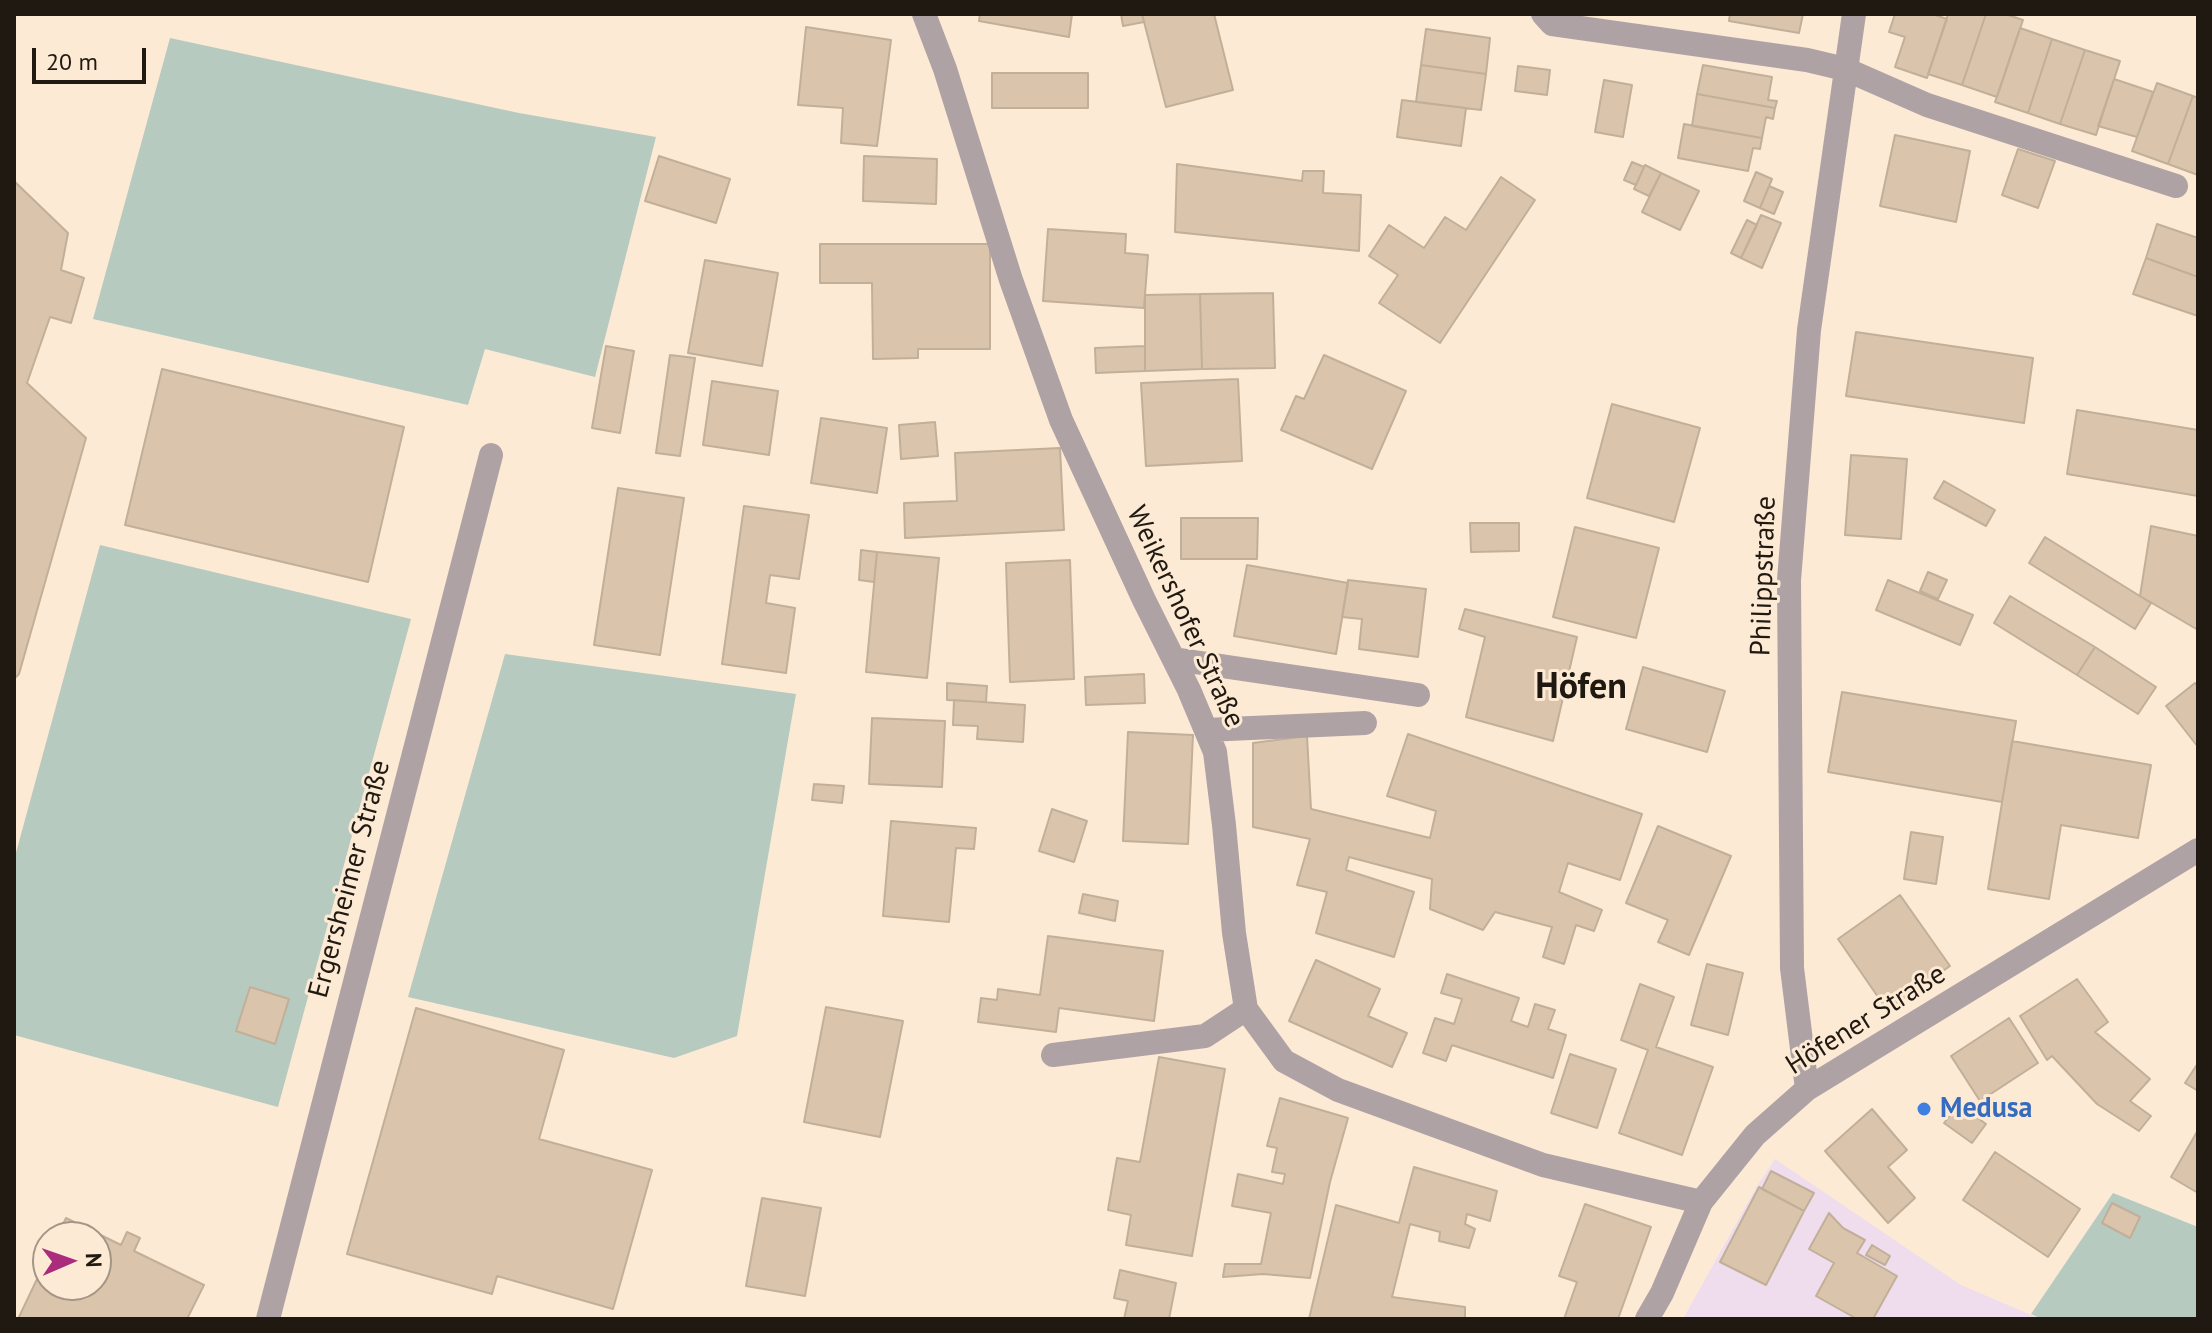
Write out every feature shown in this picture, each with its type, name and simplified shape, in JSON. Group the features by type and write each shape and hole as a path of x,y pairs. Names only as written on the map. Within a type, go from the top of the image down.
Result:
{"street":[{"name":"Weikershofer Straße","path":"924,14 945,69 1011,280 1061,420 1215,752 1234,933 1246,1009 1284,1061 1338,1090 1543,1165 1701,1202"},
{"path":"1543,14 1552,24 1807,60 1845,69 1927,105 2176,186"},
{"name":"Philippstraße","path":"1807,1089 1792,968 1789,580 1809,330 1854,14"},
{"name":"Ergersheimer Straße","path":"273,1318 491,455"},
{"path":"1174,659 1418,695"},
{"path":"1206,730 1365,723"},
{"name":"Höfener Straße","path":"1647,1319 1662,1293 1701,1202 1755,1135 1807,1089 2198,850"},
{"path":"1053,1055 1205,1036 1246,1009"}],"shaded area":[{"path":"1775,1159 1961,1285 2041,1319 1683,1319"}],"green space":[{"path":"170,38 519,113 656,137 595,377 485,349 468,405 93,319"},
{"path":"100,545 411,619 278,1107 14,1035 14,860"},
{"path":"505,654 796,694 737,1036 674,1058 408,997"},
{"path":"2113,1193 2198,1227 2198,1319 2042,1319 2031,1314"}],"building":[{"path":"980,14 1072,14 1069,37 979,21"},
{"path":"1121,14 1142,14 1144,22 1123,26"},
{"path":"1142,14 1214,14 1233,90 1166,107"},
{"path":"1730,14 1803,14 1799,33 1729,21"},
{"path":"1895,14 1932,14 1947,19 1927,78 1895,67 1905,37 1889,32"},
{"path":"1948,14 1986,14 1962,85 1928,74"},
{"path":"1986,14 2005,14 2023,20 1997,97 1962,85"},
{"path":"806,27 891,40 877,146 841,143 843,108 798,105"},
{"path":"2020,28 2052,39 2028,113 1995,102"},
{"path":"1426,29 1490,38 1486,74 1421,65"},
{"path":"2052,39 2085,50 2060,124 2028,113"},
{"path":"2085,50 2120,61 2096,135 2060,124"},
{"path":"1421,65 1486,74 1481,110 1416,102"},
{"path":"1703,65 1772,77 1768,100 1777,101 1775,108 1697,94"},
{"path":"1518,66 1550,70 1547,95 1515,91"},
{"path":"992,73 1088,73 1088,108 992,108"},
{"path":"2114,79 2153,92 2137,137 2098,126"},
{"path":"1604,80 1632,85 1623,137 1595,132"},
{"path":"2157,83 2193,96 2168,164 2132,151"},
{"path":"1697,94 1775,108 1773,119 1766,117 1762,138 1692,126"},
{"path":"2193,96 2198,98 2198,175 2168,164"},
{"path":"1402,100 1466,108 1461,146 1397,137"},
{"path":"1684,124 1762,138 1760,149 1753,148 1748,171 1678,158"},
{"path":"1895,135 1970,151 1956,222 1880,206"},
{"path":"2018,149 2055,161 2038,208 2002,195"},
{"path":"659,156 730,179 716,223 645,201"},
{"path":"864,156 937,159 936,204 863,201"},
{"path":"1632,162 1644,167 1636,185 1624,180"},
{"path":"1177,164 1302,181 1303,171 1324,171 1323,193 1361,195 1359,251 1175,232"},
{"path":"1645,165 1661,173 1649,196 1634,189"},
{"path":"1756,172 1772,179 1760,208 1744,201"},
{"path":"1661,173 1699,191 1680,230 1642,212"},
{"path":"1501,177 1535,200 1440,343 1379,303 1398,275 1369,256 1389,225 1424,248 1445,217 1466,230"},
{"path":"14,181 68,233 61,270 84,278 71,323 50,317 27,383 86,438 19,674 14,679"},
{"path":"1769,186 1783,192 1774,214 1760,208"},
{"path":"1761,215 1781,223 1762,268 1741,258"},
{"path":"1747,220 1757,225 1741,258 1731,253"},
{"path":"2157,224 2198,238 2198,277 2146,258"},
{"path":"1048,229 1126,234 1125,253 1148,255 1144,308 1043,301"},
{"path":"820,244 990,244 990,349 918,349 918,358 873,359 872,283 820,283"},
{"path":"2146,258 2198,277 2198,316 2133,294"},
{"path":"705,260 778,273 762,366 688,353"},
{"path":"1273,293 1275,368 1202,369 1200,294"},
{"path":"1200,294 1202,369 1145,371 1145,295"},
{"path":"1856,332 2033,358 2024,423 1846,396"},
{"path":"606,346 634,351 620,433 592,428"},
{"path":"1145,346 1145,371 1096,373 1095,348"},
{"path":"670,355 695,358 680,456 656,453"},
{"path":"1324,355 1406,391 1372,469 1281,430 1296,396 1304,399"},
{"path":"162,369 404,427 368,582 125,525"},
{"path":"1238,379 1242,461 1146,466 1141,383"},
{"path":"712,381 778,391 769,455 703,445"},
{"path":"1612,404 1700,428 1674,522 1587,498"},
{"path":"2077,410 2198,430 2198,496 2067,474"},
{"path":"821,418 887,428 877,493 811,483"},
{"path":"935,422 938,456 901,459 899,425"},
{"path":"1060,448 1064,530 905,538 904,503 957,501 955,453"},
{"path":"1851,455 1907,459 1901,539 1845,535"},
{"path":"1944,481 1995,510 1986,526 1934,498"},
{"path":"618,488 684,498 660,655 594,645"},
{"path":"744,506 809,515 799,579 770,575 766,603 795,608 786,673 722,664"},
{"path":"1181,518 1258,518 1257,559 1181,559"},
{"path":"1470,523 1519,523 1519,551 1471,552"},
{"path":"2151,526 2198,536 2198,630 2140,596"},
{"path":"1575,527 1659,548 1636,638 1553,617"},
{"path":"2045,537 2151,603 2135,629 2029,563"},
{"path":"861,550 877,552 874,582 859,580"},
{"path":"877,552 939,558 927,678 866,672"},
{"path":"1070,560 1074,679 1010,682 1006,563"},
{"path":"1247,565 1348,583 1336,654 1234,636"},
{"path":"1928,572 1947,580 1938,599 1920,591"},
{"path":"1348,580 1426,589 1418,657 1359,649 1362,619 1342,617"},
{"path":"1888,580 1973,615 1960,645 1876,610"},
{"path":"2010,596 2095,647 2077,675 1994,623"},
{"path":"1465,609 1577,637 1553,741 1466,717 1485,637 1459,629"},
{"path":"2095,647 2156,687 2138,714 2077,675"},
{"path":"1643,667 1725,691 1707,752 1626,729"},
{"path":"1144,674 1145,703 1086,705 1085,677"},
{"path":"947,683 987,686 986,702 947,700"},
{"path":"2195,683 2198,687 2198,747 2166,706"},
{"path":"1842,692 2016,721 2002,802 1828,772"},
{"path":"954,700 1025,705 1023,742 977,739 978,726 953,725"},
{"path":"872,718 945,721 942,787 869,784"},
{"path":"1128,732 1193,735 1188,844 1123,841"},
{"path":"1408,734 1642,814 1620,880 1568,863 1559,892 1602,910 1594,931 1576,925 1564,964 1543,957 1552,927 1495,912 1483,930 1430,909 1432,879 1349,857 1346,870 1414,892 1394,957 1316,933 1327,892 1297,885 1310,839 1253,827 1253,743 1307,736 1311,809 1430,838 1436,811 1387,796"},
{"path":"2012,741 2151,765 2138,838 2061,825 2049,899 1988,889"},
{"path":"814,784 844,786 842,803 812,800"},
{"path":"1052,809 1087,821 1074,862 1039,851"},
{"path":"891,821 976,828 974,849 956,848 949,922 883,916"},
{"path":"1658,826 1731,856 1689,955 1658,942 1668,920 1626,903"},
{"path":"1911,832 1943,837 1936,884 1904,879"},
{"path":"1083,894 1118,901 1115,921 1079,913"},
{"path":"1900,895 1950,966 1887,1010 1838,939"},
{"path":"1048,936 1163,951 1154,1021 1059,1008 1056,1032 978,1022 981,998 997,1000 998,989 1040,995"},
{"path":"1316,960 1380,989 1368,1016 1407,1033 1392,1067 1289,1021"},
{"path":"1707,964 1743,973 1728,1035 1691,1025"},
{"path":"1447,974 1519,998 1511,1021 1528,1027 1535,1004 1555,1010 1548,1029 1566,1035 1553,1078 1452,1045 1446,1061 1423,1053 1435,1018 1454,1024 1462,999 1441,993"},
{"path":"2077,979 2108,1022 2095,1032 2150,1079 2130,1101 2151,1116 2139,1131 2097,1104 2052,1056 2047,1060 2020,1016"},
{"path":"1640,984 1674,997 1656,1047 1713,1067 1682,1155 1619,1133 1648,1050 1621,1040"},
{"path":"250,987 289,999 275,1044 236,1031"},
{"path":"826,1007 903,1021 880,1137 804,1122"},
{"path":"416,1008 564,1050 539,1139 652,1170 613,1309 497,1276 492,1294 347,1254"},
{"path":"2009,1018 2038,1063 1980,1101 1951,1056"},
{"path":"1570,1054 1616,1069 1597,1128 1551,1113"},
{"path":"1159,1057 1225,1069 1192,1256 1126,1245 1131,1215 1108,1210 1117,1158 1140,1162"},
{"path":"2198,1063 2198,1091 2185,1083"},
{"path":"1280,1098 1348,1118 1330,1182 1310,1278 1263,1274 1223,1277 1225,1264 1261,1264 1271,1213 1232,1206 1238,1174 1283,1184 1285,1174 1272,1172 1277,1148 1267,1146"},
{"path":"1959,1104 1986,1124 1972,1143 1944,1123"},
{"path":"1872,1109 1907,1150 1888,1167 1915,1198 1888,1223 1825,1151"},
{"path":"2198,1130 2198,1193 2171,1177"},
{"path":"1995,1152 2080,1209 2048,1257 1963,1200"},
{"path":"1414,1167 1497,1191 1490,1221 1467,1214 1465,1224 1475,1229 1469,1248 1439,1241 1440,1232 1410,1224 1392,1297 1465,1307 1465,1319 1309,1319 1336,1205 1399,1223"},
{"path":"1771,1171 1814,1193 1804,1211 1762,1189"},
{"path":"1759,1187 1804,1211 1766,1285 1720,1262"},
{"path":"762,1198 821,1208 805,1296 746,1286"},
{"path":"2112,1203 2140,1217 2130,1238 2102,1223"},
{"path":"1585,1204 1651,1227 1618,1319 1564,1319 1577,1282 1559,1276"},
{"path":"1829,1213 1843,1228 1865,1240 1857,1253 1897,1276 1873,1319 1857,1319 1816,1296 1834,1263 1809,1249"},
{"path":"127,1232 140,1238 134,1251 204,1285 187,1319 18,1319 32,1290 32,1301 112,1301 112,1241 121,1245"},
{"path":"1872,1245 1890,1256 1885,1265 1866,1255"},
{"path":"1120,1270 1176,1283 1169,1319 1124,1319 1128,1301 1114,1298"}],"place":[{"name":"Medusa","path":"1924,1109"}],"district":[{"name":"Höfen","path":"1581,688"}]}
